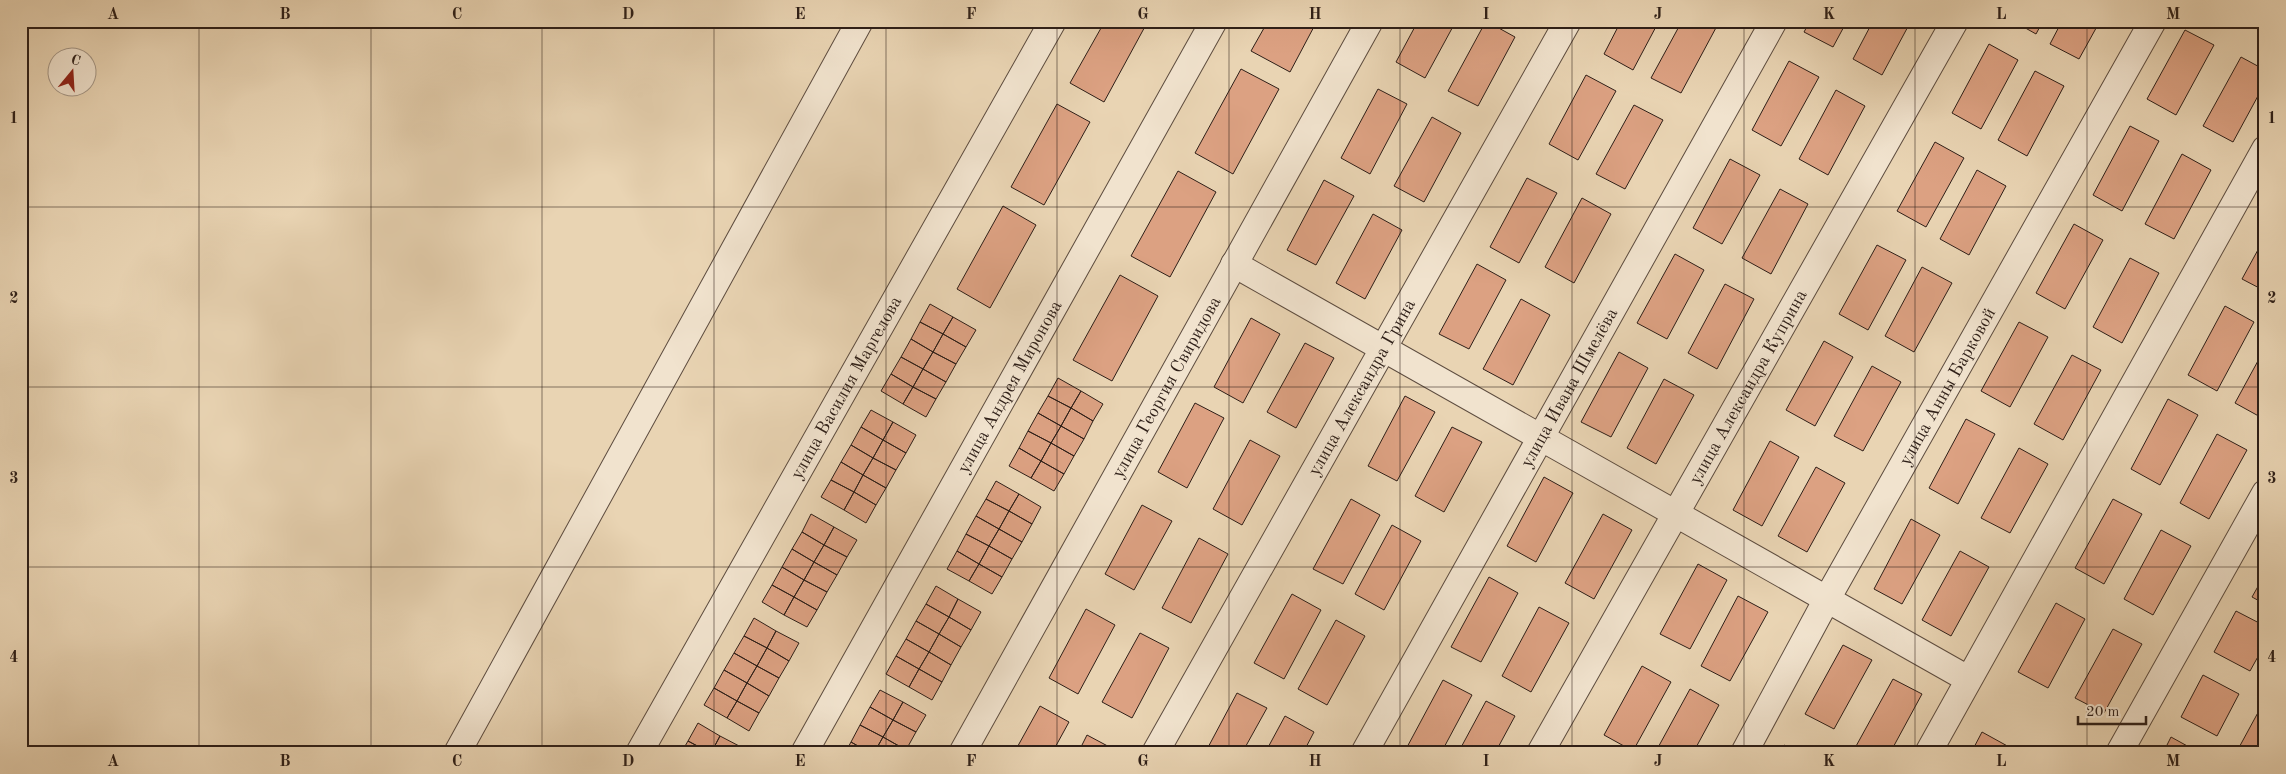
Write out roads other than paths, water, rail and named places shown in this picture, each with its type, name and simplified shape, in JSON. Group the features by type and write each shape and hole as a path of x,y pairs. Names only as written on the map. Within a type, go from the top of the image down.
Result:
{"street":[{"path":"457,753 860,21"},
{"name":"улица Василия Маргелова","path":"639,753 1053,21"},
{"name":"улица Андрея Миронова","path":"804,753 1214,21"},
{"name":"улица Георгия Свиридова","path":"962,753 1370,21"},
{"name":"улица Александра Грина","path":"1155,753 1382,347 1568,21"},
{"name":"улица Ивана Шмелёва","path":"1364,753 1774,21"},
{"name":"улица Александра Куприна","path":"1540,753 1955,21"},
{"name":"улица Анны Барковой","path":"1744,753 1827,599 2153,21"},
{"path":"1928,753 2265,150"},
{"path":"1234,264 1968,679"},
{"path":"2119,753 2265,493"}]}
